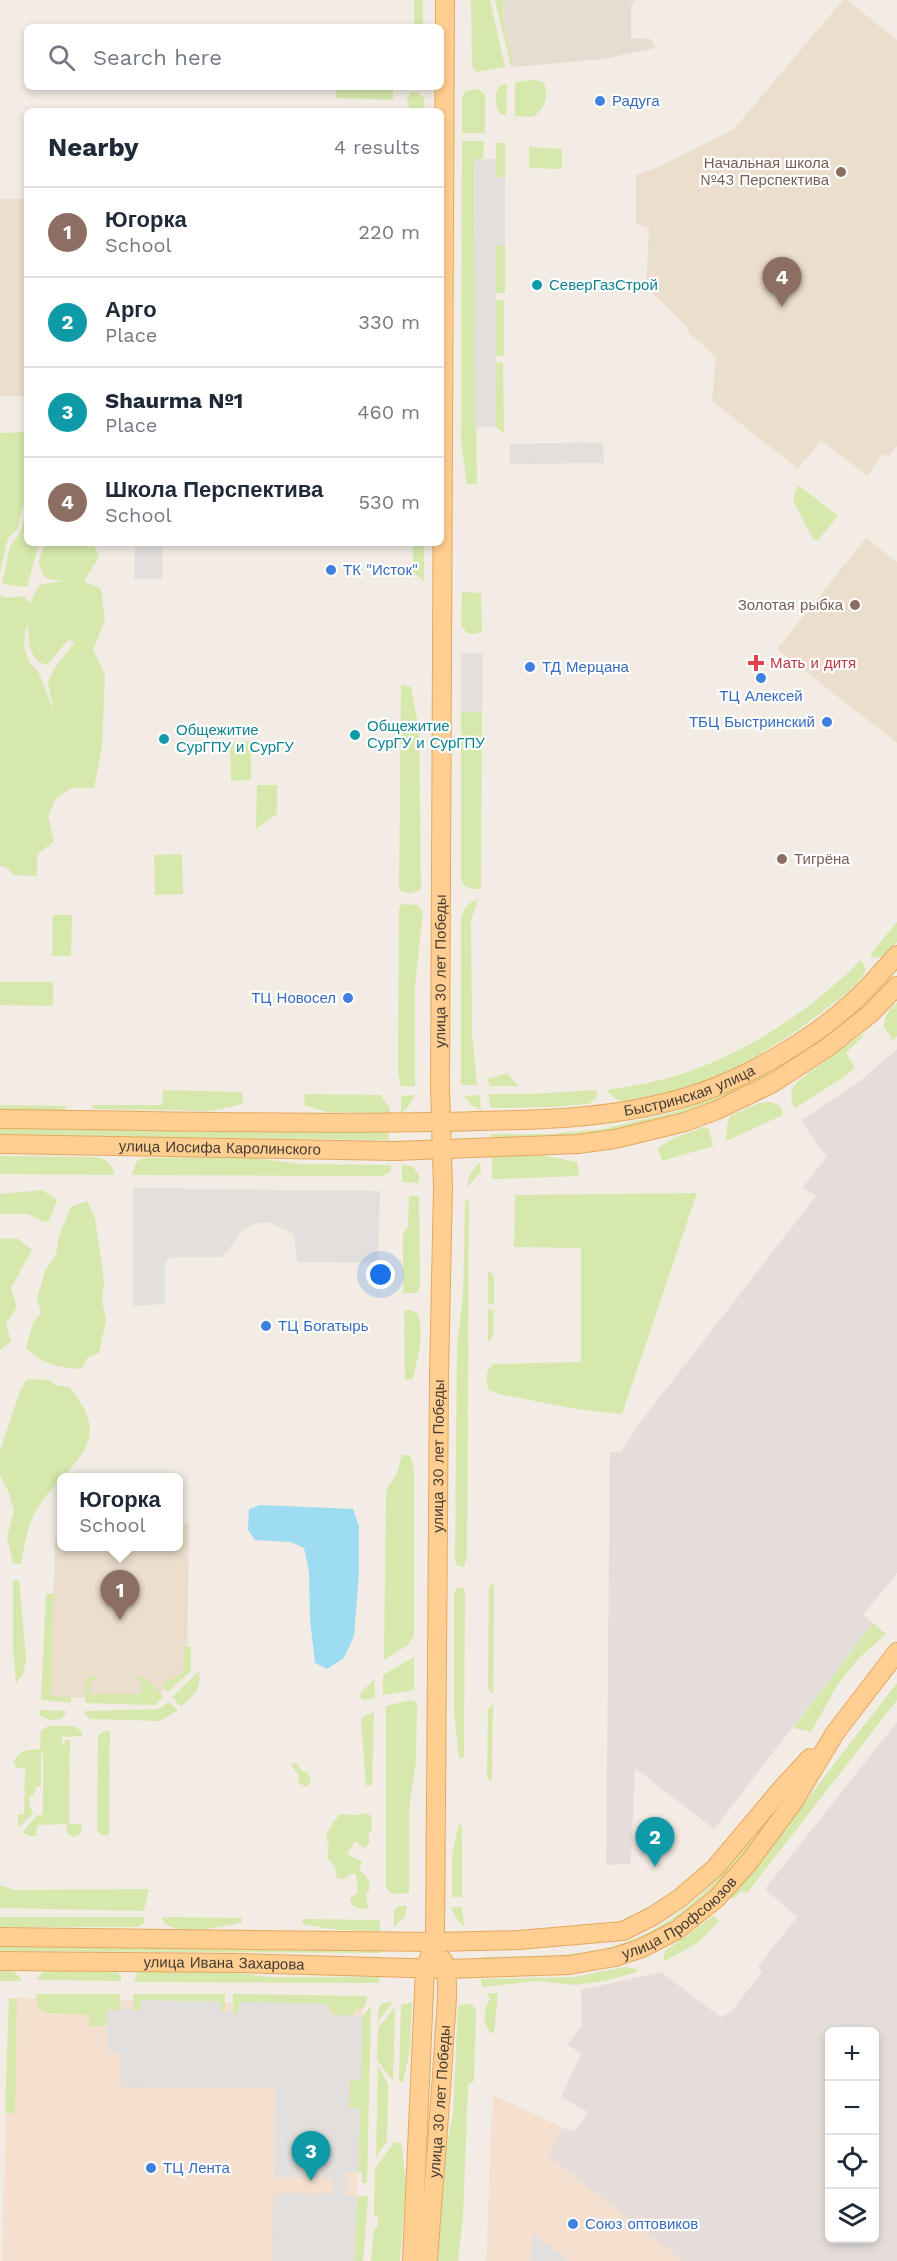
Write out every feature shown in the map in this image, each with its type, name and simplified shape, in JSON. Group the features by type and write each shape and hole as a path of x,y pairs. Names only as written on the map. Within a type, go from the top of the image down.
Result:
{"main road":[{"name":"улица 30 лет Победы","path":"444,24 445,0"},
{"name":"улица 30 лет Победы","path":"443,90 443,108"},
{"name":"улица 30 лет Победы","path":"412,2261 425,1969 435,1942 442,1149 442,546"},
{"name":"Быстринская улица","path":"441,1122 533,1120 612,1113 644,1109 697,1094 741,1076 782,1053 819,1028 857,998 897,955"},
{"name":"Быстринская улица","path":"442,1149 579,1144 624,1137 685,1122 755,1093 791,1072 870,1014 897,986"},
{"name":"улица Иосифа Каролинского","path":"0,1119 441,1122"},
{"name":"улица Иосифа Каролинского","path":"0,1144 238,1147 290,1151 442,1149"},
{"name":"улица Профсоюзов","path":"446,1970 569,1965 615,1957 642,1948 677,1930 716,1899 749,1862 792,1804 835,1733 897,1652"},
{"name":"улица Профсоюзов","path":"435,1942 581,1936 623,1930 653,1916 680,1898 715,1868 784,1786 835,1733"},
{"name":"улица Ивана Захарова","path":"0,1937 435,1942"},
{"name":"улица 30 лет Победы","path":"428,2261 440,2115 446,1970 435,1942"},
{"name":"улица Ивана Захарова","path":"0,1960 388,1966 446,1970"}],"shaded area":[{"path":"503,0 636,0 631,6 631,38 651,39 655,48 603,59 514,67 504,24"},
{"path":"843,0 847,0 897,40 897,446 889,456 883,454 867,476 821,440 798,469 712,401 716,357 689,333 687,327 646,287 649,228 636,224 636,175 661,166 734,129"},
{"path":"474,159 496,159 496,177 505,177 505,245 496,245 496,427 475,427"},
{"path":"0,199 24,199 24,396 0,396"},
{"path":"603,442 604,463 510,464 510,444"},
{"name":"Золотая рыбка","path":"866,538 897,562 897,743 777,649"},
{"path":"135,546 163,546 162,579 134,579"},
{"path":"461,653 483,653 482,712 461,712"},
{"path":"897,1049 897,1573 863,1615 873,1623 714,1829 635,1768 631,1861 629,1864 606,1865 610,1452 621,1452 639,1424 816,1196 803,1187 827,1157 801,1121 860,1081"},
{"path":"133,1188 380,1191 378,1263 297,1262 294,1234 269,1222 254,1224 243,1230 223,1257 168,1259 165,1263 165,1304 133,1306"},
{"path":"183,1523 189,1523 187,1668 157,1698 51,1697 55,1540 57,1538 57,1551 183,1551"},
{"path":"897,1722 897,2261 683,2261 548,2156 554,2141 564,2128 575,2131 588,2112 561,2097 581,2054 568,2044 582,2025 581,1990 661,1972 721,2017 731,2012 762,1972 758,1967 797,1917 765,1889"},
{"path":"9,1998 363,2005 354,2261 2,2261"},
{"name":"ТЦ Лента","path":"141,2000 220,2002 221,2011 233,2013 238,2012 240,2002 327,2004 328,2012 332,2015 362,2016 361,2080 350,2080 349,2108 360,2108 358,2172 347,2172 346,2196 357,2197 354,2261 272,2261 274,2193 333,2194 333,2178 274,2177 275,2088 121,2087 121,2054 107,2052 107,2010 134,2009 141,2012"},
{"path":"493,2095 564,2128 554,2141 548,2156 683,2261 486,2261"},
{"name":"Союз оптовиков","path":"534,2233 569,2261 530,2261"}],"green space":[{"path":"414,0 423,0 423,24 414,24"},
{"path":"471,0 490,0 505,67 476,72 472,66"},
{"path":"495,0 503,0 504,24 514,67 511,67"},
{"path":"536,80 544,83 546,98 543,106 533,117 515,116 515,82"},
{"path":"507,84 506,115 500,114 496,97 499,86"},
{"path":"477,89 485,94 485,133 462,133 462,97 466,91"},
{"path":"336,90 393,90 393,100 336,98"},
{"path":"411,92 417,92 424,98 425,108 409,108 407,99"},
{"path":"462,141 484,141 483,159 474,160 477,484 467,484 461,441"},
{"path":"496,143 505,143 505,177 496,177"},
{"path":"529,147 562,149 562,169 529,168"},
{"path":"496,245 505,245 505,293 496,293"},
{"path":"496,300 504,300 504,356 496,356"},
{"path":"496,362 503,363 504,433 496,427"},
{"path":"24,432 24,504 17,530 8,538 0,573 0,433"},
{"path":"798,485 838,516 818,540 813,539 793,499"},
{"path":"24,518 24,546 38,546 27,587 2,584 10,546 20,533"},
{"path":"43,546 94,546 99,557 84,581 101,589 105,620 93,650 105,675 102,747 94,788 72,788 56,798 48,816 54,841 37,855 37,876 14,875 6,867 0,866 0,595 7,598 24,596 30,603 39,585 63,581 48,579 43,575 39,563","holes":["28,625 29,643 36,659 47,665 68,640 75,642 54,669 48,682 54,711 38,671 30,664 24,647 25,631"]},
{"path":"413,546 424,546 424,582 413,572"},
{"path":"462,592 481,593 482,632 467,633 461,625"},
{"path":"401,685 411,687 419,729 421,888 411,893 399,890"},
{"path":"461,712 482,712 481,889 469,888 461,880"},
{"path":"251,741 251,780 231,781 230,742"},
{"path":"257,785 277,785 277,814 256,829"},
{"path":"182,854 183,894 155,895 154,855"},
{"path":"478,899 471,920 472,1034 477,1085 461,1085 461,919 466,906"},
{"path":"402,904 417,905 423,911 415,986 415,1086 401,1086 398,1074 399,908"},
{"path":"53,915 72,915 71,956 52,956"},
{"path":"897,922 897,942 882,957 874,958 870,955"},
{"path":"861,960 866,969 849,991 809,1022 753,1058 712,1078 654,1099 620,1101 607,1090 666,1078 701,1067 751,1044 798,1014"},
{"path":"897,964 897,971 867,1002 834,1030 800,1055 726,1095 646,1124 604,1133 562,1138 491,1141 490,1134 549,1134 603,1129 675,1112 709,1099 750,1081"},
{"path":"0,982 53,982 53,1006 0,1005"},
{"path":"897,1003 897,1036 893,1040 884,1027 884,1023"},
{"path":"865,1034 846,1053 855,1068 795,1108 791,1094 798,1081"},
{"path":"507,1073 518,1086 490,1086 487,1079"},
{"path":"163,1090 242,1092 243,1104 212,1111 95,1109 91,1105 162,1105"},
{"path":"597,1090 596,1098 589,1104 490,1108 489,1094"},
{"path":"305,1094 380,1095 391,1113 327,1112 304,1105"},
{"path":"415,1095 408,1107 401,1113 401,1096"},
{"path":"480,1095 481,1110 471,1105 464,1096"},
{"path":"771,1102 780,1106 783,1115 726,1141 730,1116 759,1103"},
{"path":"0,1105 68,1106 62,1111 0,1110"},
{"path":"0,1127 389,1131 389,1140 0,1136"},
{"path":"704,1127 709,1129 713,1146 662,1161 658,1148 674,1138"},
{"path":"541,1155 577,1162 579,1176 492,1179 492,1156"},
{"path":"0,1156 95,1157 108,1162 115,1175 0,1174"},
{"path":"248,1157 299,1164 391,1165 391,1171 383,1176 132,1175 136,1162 143,1158"},
{"path":"480,1163 481,1172 467,1187 471,1173"},
{"path":"402,1164 413,1167 419,1175 419,1183 402,1182"},
{"path":"42,1190 57,1200 49,1221 44,1222 28,1214 0,1214 0,1194"},
{"path":"697,1193 622,1414 576,1409 489,1390 487,1376 493,1364 581,1362 581,1248 514,1247 515,1195"},
{"path":"409,1196 419,1196 420,1287 416,1293 403,1293 403,1234 408,1227"},
{"path":"469,1200 467,1556 464,1567 458,1566 455,1561 457,1348 463,1296 465,1201"},
{"path":"87,1201 95,1218 104,1281 102,1302 106,1320 99,1353 87,1358 82,1369 52,1364 40,1359 26,1348 33,1323 41,1313 37,1299 45,1271 56,1255 59,1236 71,1207"},
{"path":"0,1238 17,1238 32,1250 11,1288 17,1307 6,1324 11,1341 0,1350"},
{"path":"488,1270 494,1276 494,1304 488,1304"},
{"path":"488,1309 494,1310 493,1335 488,1343"},
{"path":"410,1310 417,1313 421,1338 413,1379 405,1380 404,1311"},
{"path":"27,1379 49,1380 58,1386 69,1387 84,1408 89,1425 88,1440 82,1454 67,1473 57,1473 57,1484 33,1517 26,1537 21,1564 13,1563 7,1537 14,1511 9,1493 0,1475 0,1451 20,1391"},
{"path":"402,1455 410,1455 414,1469 414,1635 408,1645 384,1660 386,1491 397,1473"},
{"path":"19,1580 26,1658 24,1672 16,1684 13,1648 13,1581"},
{"path":"494,1583 493,1694 488,1689 489,1586"},
{"path":"463,1587 465,1593 464,1758 459,1758 454,1711 454,1594 457,1588"},
{"path":"46,1594 54,1594 51,1696 71,1697 71,1703 41,1700"},
{"path":"873,1623 886,1634 858,1659 838,1684 811,1732 793,1728"},
{"path":"184,1647 191,1647 191,1671 168,1692 162,1685 183,1672"},
{"path":"414,1657 414,1690 383,1695 383,1675"},
{"path":"199,1671 198,1687 181,1707 172,1697"},
{"path":"88,1677 97,1677 98,1680 91,1680 90,1694 141,1694 142,1680 134,1680 134,1677 146,1678 163,1697 155,1705 85,1703"},
{"path":"374,1680 375,1698 364,1700 360,1697 361,1692"},
{"path":"897,1683 897,1700 747,1893 742,1891 733,1899 731,1897"},
{"path":"410,1700 417,1703 416,1760 409,1809 409,1893 392,1894 386,1888 386,1706"},
{"path":"169,1702 178,1710 161,1721 90,1719 85,1715 85,1711 159,1709"},
{"path":"493,1704 492,1782 487,1778 488,1709"},
{"path":"40,1710 67,1711 61,1719 50,1720 39,1715"},
{"path":"374,1712 372,1785 366,1786 361,1720"},
{"path":"48,1726 74,1726 82,1732 82,1736 62,1737 62,1744 65,1740 70,1740 69,1824 82,1824 80,1833 73,1837 67,1832 66,1824 37,1825 36,1836 28,1836 23,1832 37,1815 43,1815 43,1752 41,1754 41,1786 36,1787 34,1795 30,1795 29,1804 33,1813 18,1828 18,1814 24,1814 25,1768 18,1768 13,1763 20,1753 40,1749 41,1731"},
{"path":"110,1731 109,1835 102,1835 97,1830 98,1735"},
{"path":"296,1762 301,1770 309,1774 311,1782 305,1787 298,1782 298,1774 291,1765"},
{"path":"785,1799 744,1853 700,1900 675,1919 647,1935 617,1947 571,1958 482,1960 481,1957 581,1953 614,1946 641,1936 689,1906 730,1865"},
{"path":"367,1813 371,1816 372,1829 368,1834 370,1841 365,1848 355,1841 347,1854 362,1862 359,1870 370,1883 369,1891 366,1893 368,1908 360,1909 352,1905 350,1899 358,1892 356,1874 350,1874 345,1879 337,1878 335,1867 327,1857 329,1845 327,1837 329,1829 340,1814"},
{"path":"459,1823 462,1828 462,1897 452,1897 452,1856"},
{"path":"0,1885 15,1890 149,1889 144,1911 0,1908"},
{"path":"399,1906 407,1906 405,1917 394,1927 394,1910"},
{"path":"451,1907 462,1907 464,1926 457,1920"},
{"path":"714,1916 719,1921 699,1942 665,1961 663,1958 665,1951"},
{"path":"0,1917 145,1917 144,1923 138,1927 0,1927"},
{"path":"162,1917 242,1918 242,1922 191,1930 171,1927 164,1923"},
{"path":"303,1919 380,1920 380,1931 338,1930 302,1924"},
{"path":"0,1945 380,1947 380,1953 0,1951"},
{"path":"625,1967 637,1969 637,1972 604,1981 574,1985 537,1981 482,1987 481,1979 575,1977"},
{"path":"47,1968 113,1969 121,1976 121,1981 36,1980"},
{"path":"0,1969 15,1972 22,1981 0,1981"},
{"path":"143,1970 216,1970 270,1977 379,1977 379,1983 134,1982 137,1973"},
{"path":"487,1993 498,1993 494,2034 487,2027 484,2018 490,1999"},
{"path":"36,1994 120,1994 120,2010 107,2010 107,2026 90,2026 89,2015 44,2013 38,2006"},
{"path":"133,1994 225,1994 225,2013 221,2011 220,2002 142,2000 141,2012 134,2009"},
{"path":"233,1994 367,1996 367,2000 363,2009 356,2009 353,2016 333,2014 327,2004 240,2002 238,2012 233,2013"},
{"path":"9,1998 17,1999 15,2113 5,2113"},
{"path":"393,2002 378,2021 379,2007 382,2003"},
{"path":"412,2002 410,2050 403,2082 399,2082 401,2005"},
{"path":"471,2004 476,2009 474,2081 468,2084 463,2217 458,2261 438,2261 445,2152 453,2114 458,2005"},
{"path":"371,2007 367,2183 362,2183 362,2173 358,2172 360,2108 349,2108 350,2080 361,2079 362,2016"},
{"path":"395,2007 393,2081 377,2060 378,2028"},
{"path":"378,2066 388,2084 387,2141 376,2158"},
{"path":"394,2142 401,2143 406,2184 400,2261 371,2261 374,2229 377,2228 378,2216 374,2215 375,2169"},
{"path":"368,2196 363,2261 354,2261 357,2197"}],"water":[{"path":"260,1505 353,1509 359,1526 359,1573 354,1636 344,1658 327,1669 315,1663 310,1620 309,1572 304,1548 291,1542 255,1540 248,1530 249,1509"}],"place":[{"name":"Радуга","path":"600,101"},
{"name":"Начальная школа №43 Перспектива","path":"841,172"},
{"name":"СеверГазСтрой","path":"537,285"},
{"name":"Школа Перспектива","path":"782,307"},
{"name":"ТК \"Исток\"","path":"331,570"},
{"name":"Золотая рыбка","path":"855,605"},
{"name":"Мать и дитя","path":"756,663"},
{"name":"ТД Мерцана","path":"530,667"},
{"name":"ТЦ Алексей","path":"761,678"},
{"name":"ТБЦ Быстринский","path":"827,722"},
{"name":"Общежитие СурГУ и СурГПУ","path":"355,735"},
{"name":"Общежитие СурГПУ и СурГУ","path":"164,739"},
{"name":"Тигрёна","path":"782,859"},
{"name":"ТЦ Новосел","path":"348,998"},
{"name":"ТЦ Богатырь","path":"266,1326"},
{"name":"Югорка","path":"120,1620"},
{"name":"Арго","path":"655,1867"},
{"name":"ТЦ Лента","path":"151,2168"},
{"name":"Shaurma №1","path":"311,2181"},
{"name":"Союз оптовиков","path":"573,2224"}]}
